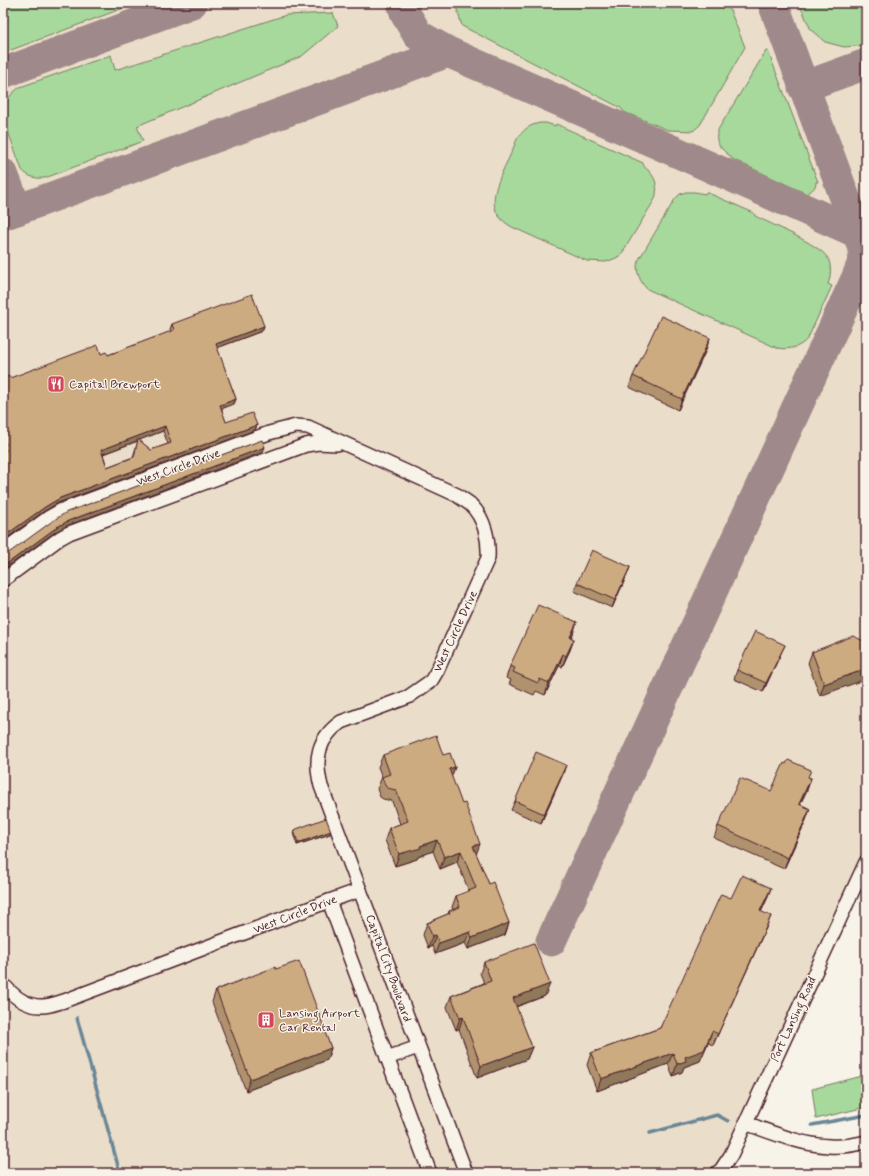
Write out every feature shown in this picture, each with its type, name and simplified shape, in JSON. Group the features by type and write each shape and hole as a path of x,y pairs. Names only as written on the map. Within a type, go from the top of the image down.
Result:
{"street":[{"name":"West Circle Drive","path":"3,551 48,518 62,510 269,433 296,426 308,427 342,444 457,495 471,505 479,516 486,532 488,546 488,558 431,682 408,697 341,722 333,728 320,748 317,760 321,786 360,890 64,1001 43,1006 26,1003 10,993 3,984"},
{"path":"3,580 69,533 306,445 318,443 342,444"},
{"name":"Port Lansing Road","path":"717,1173 721,1170 731,1155 866,862"},
{"name":"Capital City Boulevard","path":"360,890 466,1173"},
{"path":"329,901 430,1173"},
{"path":"387,1058 418,1047"},
{"path":"745,1124 803,1142 829,1146 866,1142"}],"shaded area":[{"path":"3,3 866,3 866,844 725,1151 718,1163 709,1170 704,1173 3,1173"}],"green space":[{"path":"3,3 137,3 3,53"},
{"path":"455,3 727,3 745,47 700,125 693,131 668,130 624,112 621,108 462,26"},
{"path":"799,3 866,3 866,45 844,47 825,42 811,30"},
{"path":"333,13 338,26 302,56 137,126 143,141 45,178 32,177 22,170 7,129 4,116 6,103 14,92 20,87 111,55 115,70 286,15"},
{"path":"766,51 768,51 818,182 816,182 814,188 807,194 732,159 717,142 717,133 719,128"},
{"path":"540,123 555,126 556,124 643,163 654,178 657,188 655,199 621,255 616,258 606,262 587,261 512,227 503,221 498,215 494,200 497,185 517,139 527,128"},
{"path":"686,192 705,194 706,192 754,213 755,216 814,246 827,257 830,263 830,277 828,284 832,286 808,338 805,341 798,346 786,349 777,348 647,289 644,286 637,268 638,261 675,199 680,194"},
{"path":"866,1075 866,1107 816,1119 812,1089"}],"building":[{"path":"252,294 264,326 216,344 236,399 220,405 226,422 252,413 257,425 60,498 3,537 3,452 6,451 4,446 6,445 3,437 3,378 10,376 10,378 98,345 101,354 106,352 108,355 174,330 172,324","holes":["165,426 171,443 151,450 138,439 134,457 107,467 101,450"]},
{"path":"661,316 710,338 682,399 633,376"},
{"path":"262,440 265,447 68,521 57,527 4,566 3,565 3,553 6,554 10,552 67,512"},
{"path":"592,550 630,567 615,600 577,583"},
{"path":"538,605 577,622 570,637 574,639 566,656 563,654 549,683 540,679 538,683 513,672 515,668 510,666"},
{"path":"755,631 785,645 766,683 737,670"},
{"path":"853,636 866,642 866,669 824,684 812,652"},
{"path":"436,735 443,755 450,753 455,767 449,769 462,804 465,803 480,844 473,846 489,884 493,882 509,923 472,938 470,932 439,943 436,935 432,936 427,923 460,907 456,896 476,888 461,851 444,857 437,840 420,846 421,848 399,854 389,828 408,821 396,790 387,788 382,777 390,774 383,755"},
{"path":"536,752 566,765 544,814 515,801"},
{"path":"788,760 811,770 808,777 811,778 799,804 810,809 788,858 718,826 740,778 771,791 784,763 786,764"},
{"path":"326,818 331,831 298,843 294,830"},
{"path":"742,875 771,888 760,911 771,916 718,1034 712,1031 704,1050 685,1057 686,1061 677,1064 673,1053 601,1079 591,1053 660,1028 721,894 731,898"},
{"path":"534,943 550,984 513,998 532,1047 481,1066 463,1017 460,1018 451,996 491,981 484,962"},
{"name":"Lansing Airport Car Rental","path":"299,961 331,1048 250,1079 216,990 275,967 276,969"}],"waterway":[{"path":"77,1018 120,1173"},
{"path":"650,1133 717,1115 728,1121"},
{"path":"812,1125 866,1115"}],"taxiway":[{"path":"3,73 192,3"},
{"path":"402,3 406,15 418,35 448,52 858,233 863,249 864,259 857,277 551,941"},
{"path":"773,3 858,233 866,230"},
{"path":"3,215 448,52"},
{"path":"803,87 866,64"},
{"path":"3,174 17,210"}],"place":[{"name":"Capital Brewport","path":"56,384"},
{"name":"Lansing Airport Car Rental","path":"266,1020"}]}
